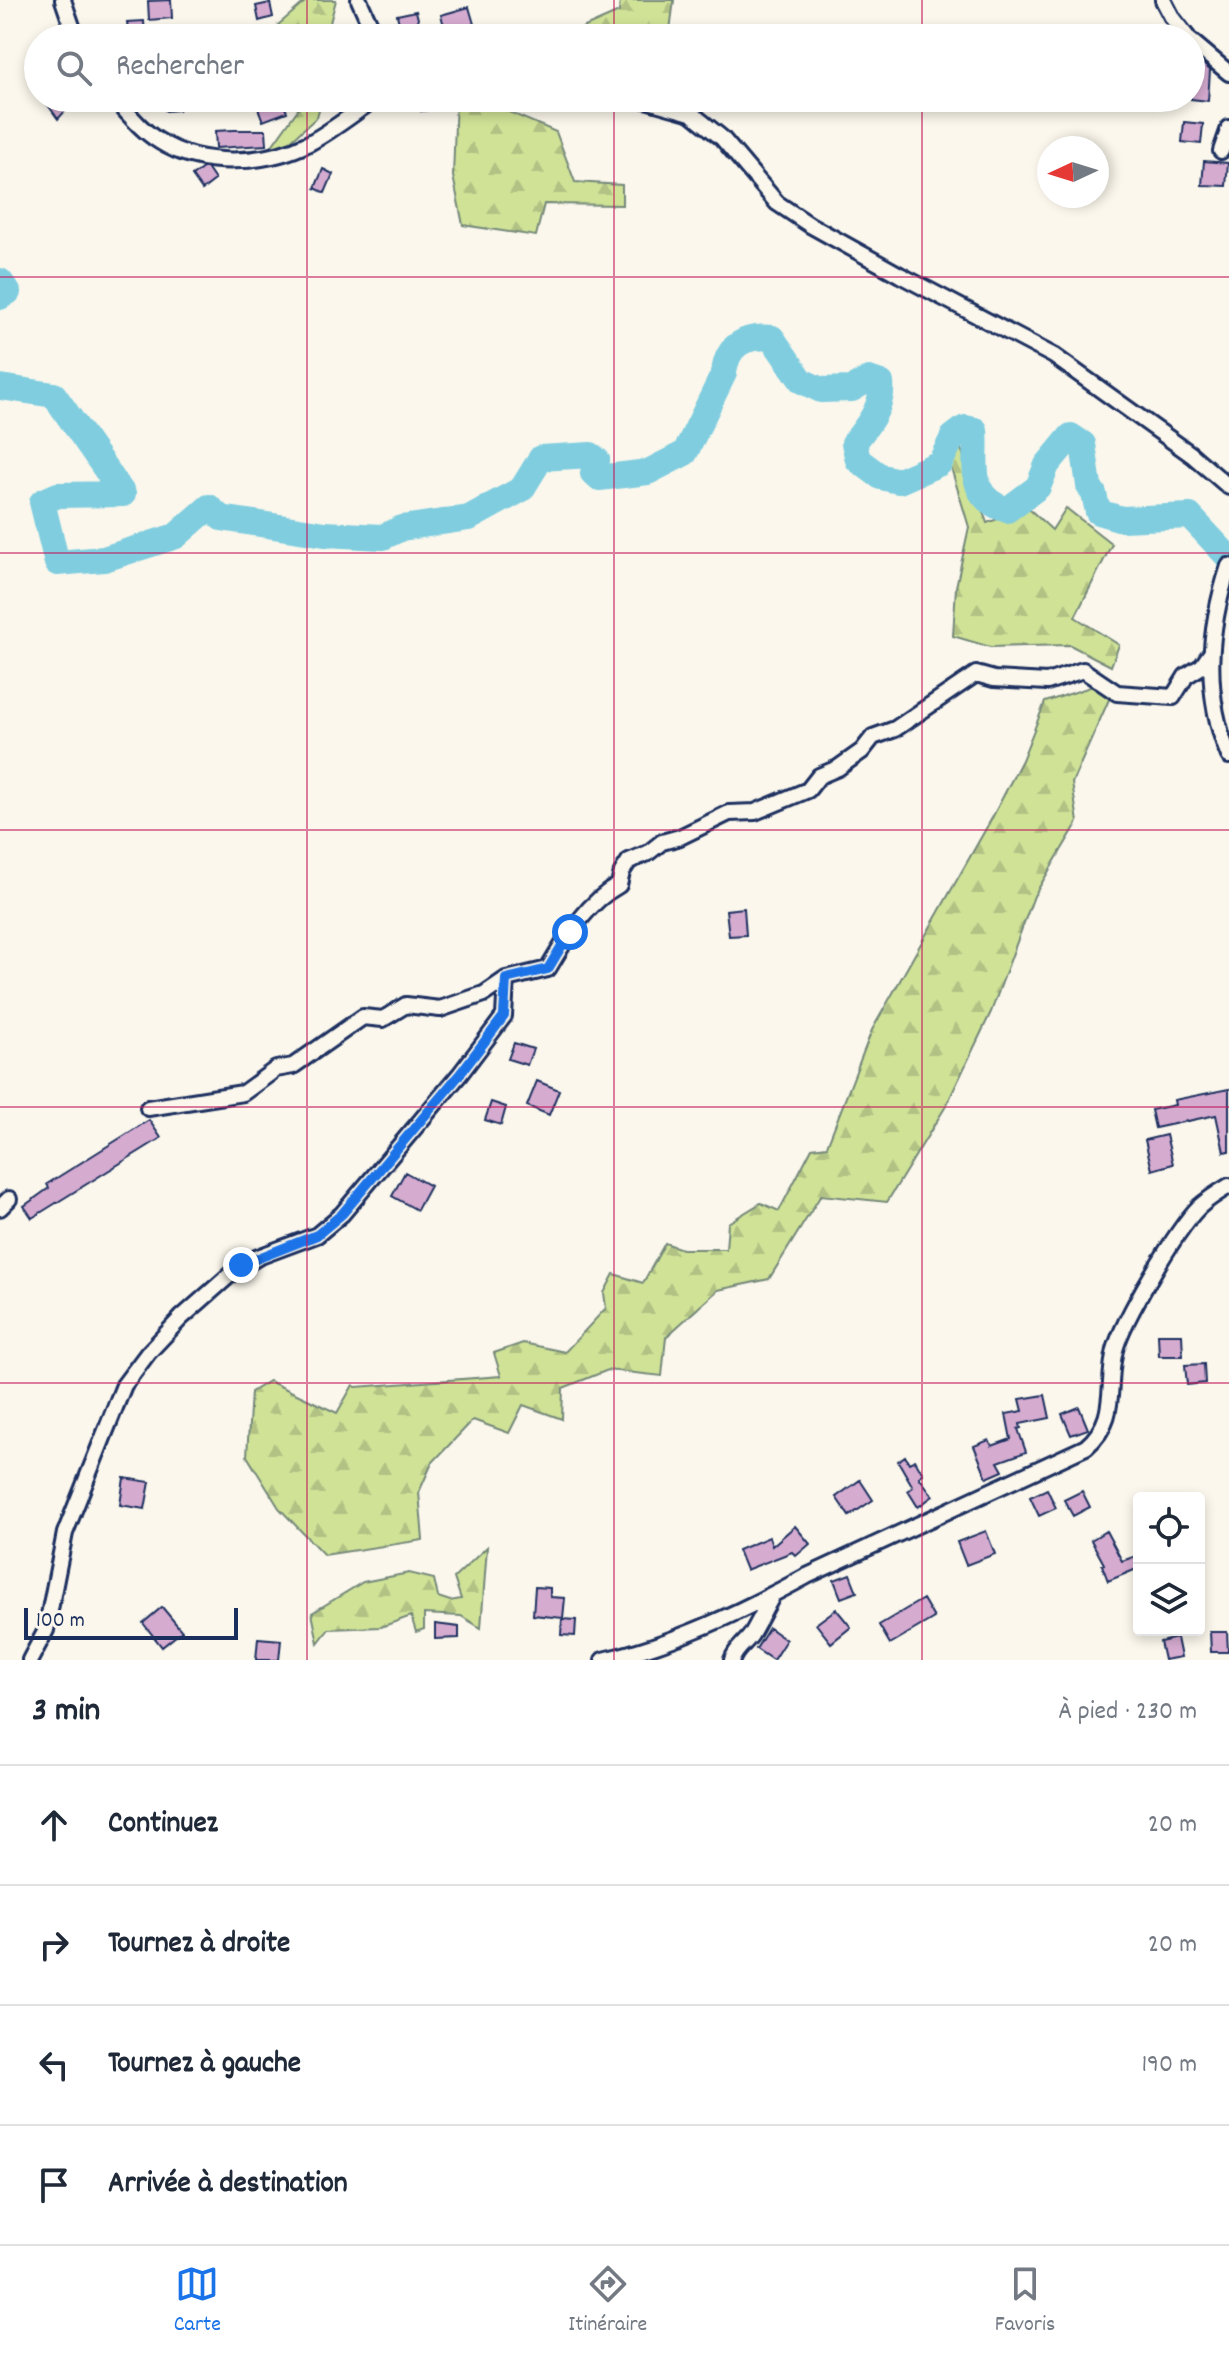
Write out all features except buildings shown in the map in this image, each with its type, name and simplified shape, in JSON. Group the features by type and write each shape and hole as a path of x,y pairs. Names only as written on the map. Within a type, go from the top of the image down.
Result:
{"street":[{"path":"63,0 71,24"},
{"path":"359,0 370,24"},
{"path":"1163,0 1177,24"},
{"path":"1205,53 1229,73"},
{"path":"127,112 160,143 195,155 227,161 268,156 306,144 355,112"},
{"path":"687,112 722,138 777,203 863,255 1054,356 1192,455 1229,487"},
{"path":"1221,151 1229,128"},
{"path":"1229,566 1215,612 1211,653 1215,715 1229,756"},
{"path":"148,1108 243,1093 276,1069 293,1066 363,1017 383,1019 406,1005 440,1009 484,994 506,979 548,969 570,932 603,894 619,885 629,861 648,853 662,842 680,837 729,813 755,812 808,790 819,776 838,768 862,751 873,737 895,729 976,674 994,679 1047,682 1083,670 1117,693 1173,697 1186,676 1202,666 1211,653"},
{"path":"30,1660 40,1645 51,1613 65,1533 124,1385 148,1353 181,1318 232,1273 258,1257 317,1235 342,1214 460,1074 504,1016 506,979"},
{"path":"603,1660 666,1641 773,1595 807,1576 1075,1453 1098,1437 1107,1419 1115,1350 1134,1309 1191,1217 1207,1200 1229,1186"},
{"path":"732,1660 740,1645 750,1636 773,1595"}],"green space":[{"path":"307,0 336,0 330,24 279,24"},
{"path":"620,0 674,0 671,24 592,24 619,12"},
{"path":"296,112 318,112 317,117 286,145 269,150"},
{"path":"455,112 509,112 556,132 575,182 622,185 622,205 544,204 536,236 463,225 453,176"},
{"path":"958,440 987,523 1028,508 1052,530 1066,508 1112,544 1075,617 1119,645 1111,666 1070,645 990,647 953,636 956,587 969,527 949,461"},
{"path":"1093,686 1111,695 1072,783 1078,822 1034,896 991,1012 946,1106 887,1202 821,1195 769,1279 718,1290 666,1337 662,1376 608,1370 563,1388 562,1419 523,1405 509,1433 473,1420 432,1463 419,1492 423,1540 324,1555 279,1508 247,1456 251,1392 269,1381 337,1413 353,1385 501,1376 494,1353 523,1343 565,1352 606,1308 604,1293 614,1274 643,1283 665,1243 682,1249 726,1249 728,1223 761,1203 779,1211 812,1148 827,1146 872,1030 992,818 1022,760 1045,702"},
{"path":"487,1547 481,1628 461,1616 424,1614 424,1629 416,1632 411,1616 381,1627 329,1629 318,1643 312,1613 363,1582 409,1573 434,1579 438,1597 450,1601 461,1599 454,1578"}],"waterway":[{"path":"0,281 8,292 0,297"},
{"path":"0,387 54,395 123,494 58,495 42,502 57,563 104,559 176,536 209,507 221,518 325,534 383,537 402,528 469,518 522,489 541,458 591,455 597,460 593,473 599,478 648,472 685,453 724,373 729,355 746,340 762,337 772,338 802,381 821,390 852,389 869,379 881,383 877,408 854,443 858,460 881,477 899,481 940,463 953,437 965,428 975,430 975,467 979,488 985,497 1007,510 1038,487 1047,465 1071,436 1083,444 1089,486 1098,512 1122,519 1190,516 1229,558"}],"route":[{"path":"241,1265 317,1235 342,1214 460,1074 504,1016 506,979 548,969 570,932"}]}
